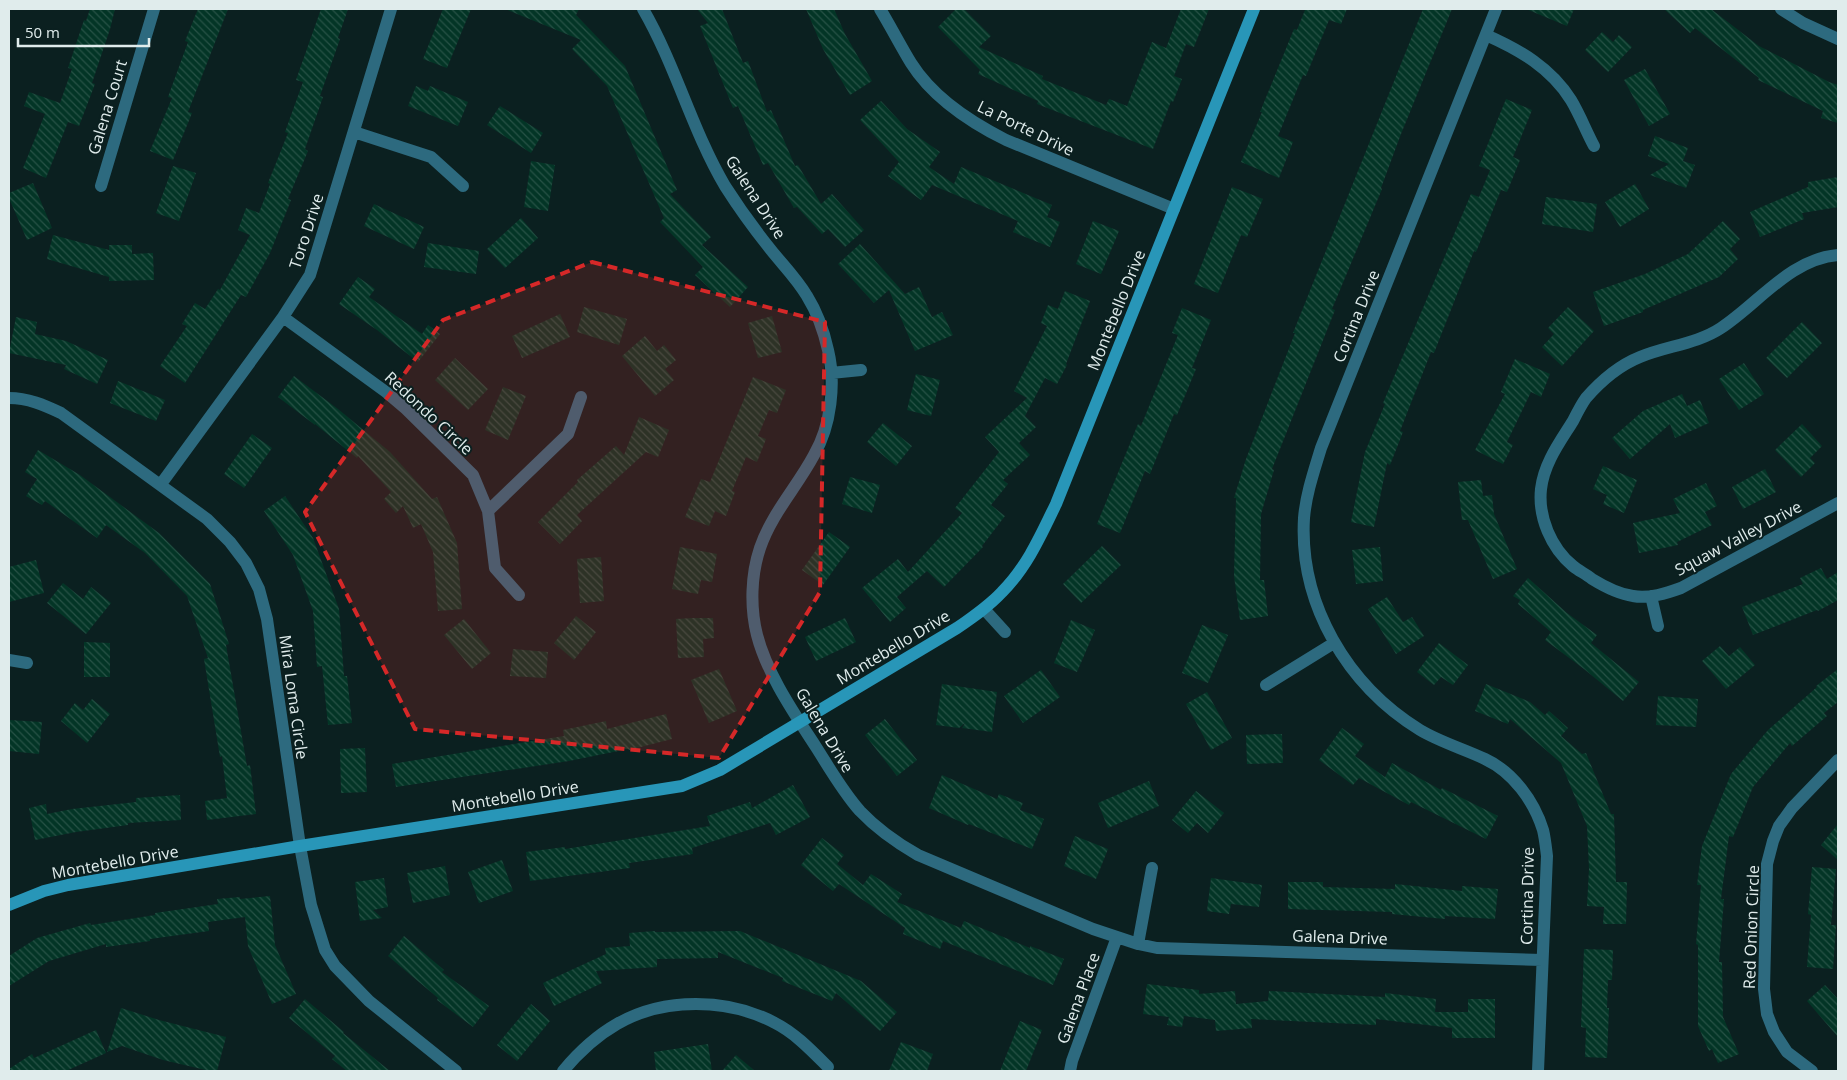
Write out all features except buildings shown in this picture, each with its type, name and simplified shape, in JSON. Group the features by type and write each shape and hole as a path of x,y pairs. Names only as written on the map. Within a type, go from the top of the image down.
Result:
{"street":[{"name":"Galena Court","path":"101,186 154,9"},
{"name":"Toro Drive","path":"160,484 282,317 310,275 391,9"},
{"name":"Galena Drive","path":"643,9 662,45 693,121 725,186 806,295 816,312 829,352 831,390 824,433 815,454 771,523 760,549 754,574 752,602 766,661 800,723 843,791 876,827 918,856 1092,929 1157,948 1542,960"},
{"name":"La Porte Drive","path":"880,9 921,76 942,98 966,118 999,137 1042,156 1174,209"},
{"name":"Montebello Drive","path":"9,905 44,891 68,885 300,846 682,786 720,770 957,628 1002,593 1033,552 1056,504 1254,9"},
{"name":"Cortina Drive","path":"1496,9 1321,448 1310,486 1304,517 1305,556 1318,607 1334,643 1358,678 1378,699 1422,732 1487,760 1508,774 1523,790 1536,810 1544,832 1547,856 1538,1071"},
{"path":"1780,9 1803,23 1838,39"},
{"path":"1486,35 1511,46 1531,58 1551,74 1571,100 1594,146"},
{"path":"354,132 431,157 463,186"},
{"name":"Squaw Valley Drive","path":"1838,255 1818,260 1783,278 1714,332 1700,339 1639,357 1620,368 1585,400 1546,468 1541,489 1542,513 1548,534 1572,566 1602,585 1619,593 1635,597 1669,593 1681,588 1838,503"},
{"name":"Redondo Circle","path":"282,317 386,392 406,409 473,476 488,510 496,568 519,595"},
{"path":"831,373 862,370"},
{"path":"488,510 568,434 581,396"},
{"name":"Mira Loma Circle","path":"9,398 20,398 42,404 61,413 207,519 230,542 246,563 259,589 266,619 310,905 325,950 335,966 369,1001 456,1071"},
{"path":"1651,596 1658,626"},
{"path":"984,608 1005,632"},
{"path":"1266,685 1334,643"},
{"path":"9,660 27,663"},
{"name":"Red Onion Circle","path":"1812,1071 1787,1052 1774,1032 1767,1014 1764,989 1767,864 1773,841 1783,820 1838,760"},
{"path":"1138,944 1152,868"},
{"name":"Galena Place","path":"1070,1071 1117,937"},
{"path":"563,1071 595,1038 618,1023 636,1015 659,1009 706,1004 730,1006 754,1013 777,1024 800,1040 828,1066"}],"highlighted area":[{"path":"592,262 825,322 820,592 719,758 415,729 305,512 443,320"}]}
